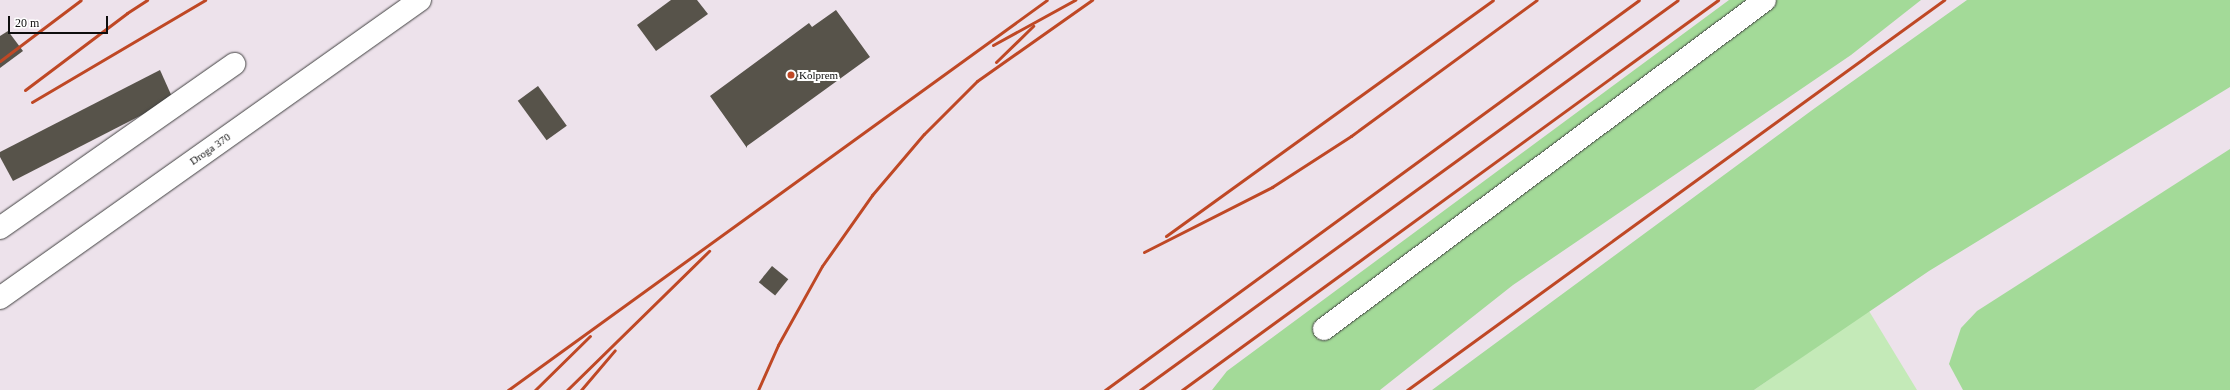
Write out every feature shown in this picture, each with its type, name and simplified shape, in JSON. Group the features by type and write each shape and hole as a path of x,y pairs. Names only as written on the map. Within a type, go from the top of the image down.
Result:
{"lane":[{"name":"Droga 370","path":"0,298 420,0"},
{"path":"1324,329 1765,0"},
{"path":"0,228 234,64"}],"shaded area":[{"path":"0,0 2230,0 2230,390 0,390"}],"green space":[{"path":"1729,0 1921,0 1851,55 1513,285 1380,390 1212,390 1227,371"},
{"path":"1967,0 2230,0 2230,87 1929,271 1754,390 1432,390 1815,108"},
{"path":"2230,149 2230,390 1963,390 1949,364 1961,328 1977,311"},
{"path":"1869,311 1917,390 1754,390 1832,336"}],"building":[{"path":"671,0 697,0 708,14 656,51 637,25"},
{"name":"Kolprem","path":"836,10 870,57 747,146 747,148 710,96 809,23 812,27"},
{"path":"8,31 23,51 0,68 0,36"},
{"path":"160,70 173,99 13,181 0,157 0,152"},
{"path":"538,86 567,126 547,140 518,101"},
{"path":"772,266 788,279 775,296 759,282"}],"railway":[{"path":"0,61 81,0"},
{"path":"25,90 127,13 147,0"},
{"path":"32,102 205,0"},
{"path":"508,390 1047,0"},
{"path":"993,45 1075,0"},
{"path":"758,390 778,345 822,266 872,195 924,134 977,81 1092,0"},
{"path":"1166,236 1493,0"},
{"path":"1144,252 1272,187 1351,136 1537,0"},
{"path":"1105,390 1639,0"},
{"path":"1140,390 1678,0"},
{"path":"1182,390 1718,0"},
{"path":"1407,390 1944,0"},
{"path":"996,62 1033,26"},
{"path":"567,390 709,251"},
{"path":"535,390 590,336"},
{"path":"581,390 615,350"}],"place":[{"name":"Kolprem","path":"791,75"}]}
